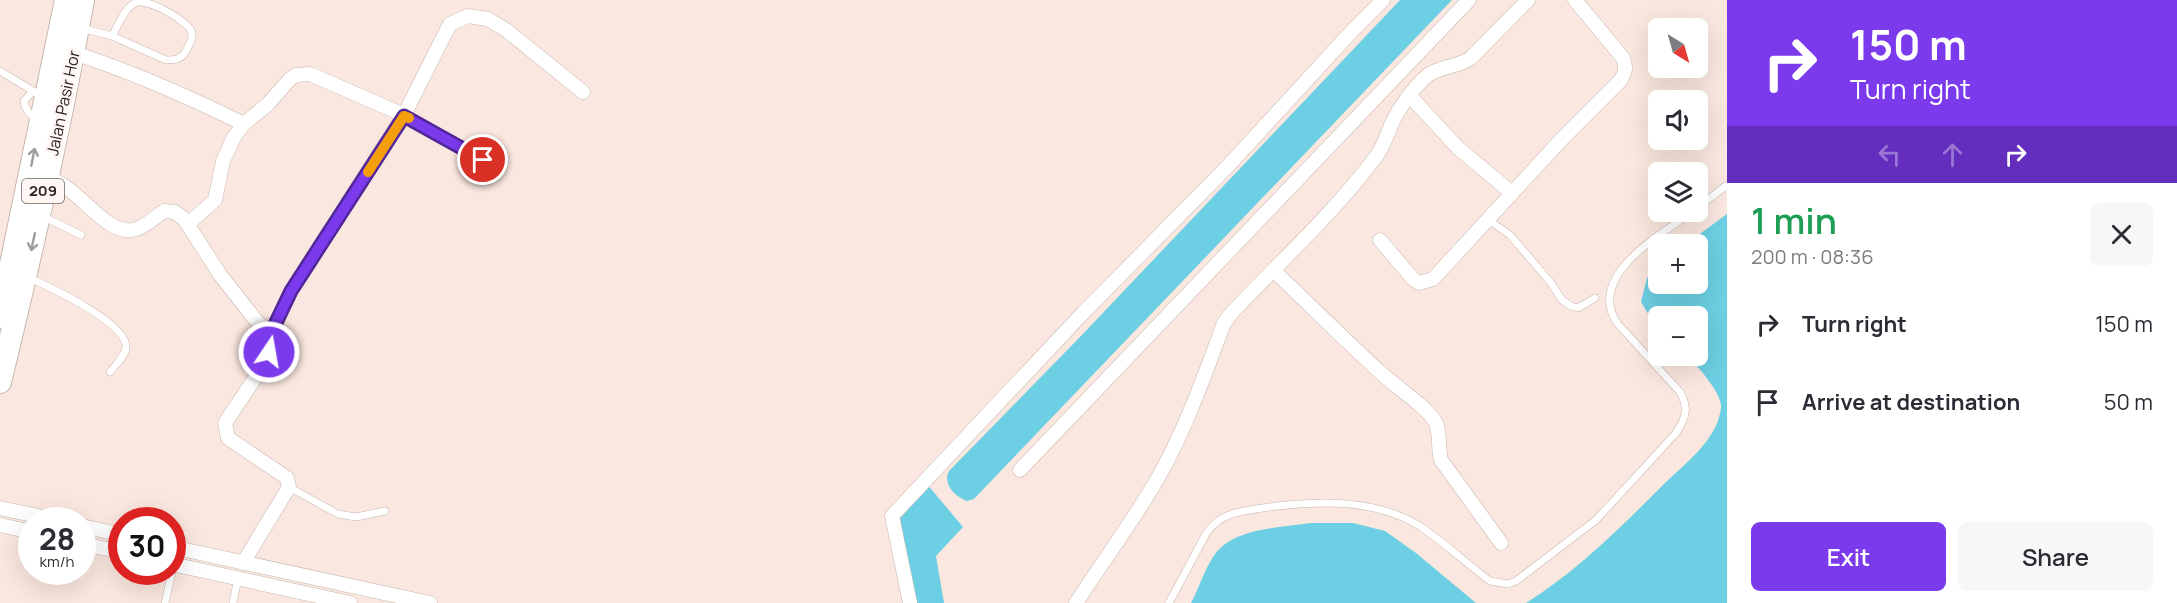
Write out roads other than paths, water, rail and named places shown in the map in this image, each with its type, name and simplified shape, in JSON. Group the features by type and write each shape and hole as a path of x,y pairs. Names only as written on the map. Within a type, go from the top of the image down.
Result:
{"main road":[{"name":"Jalan Pasir Hor","path":"0,318 40,103 66,0"},
{"name":"Jalan Pasir Hor","path":"0,382 75,53 83,0"}],"street":[{"path":"910,603 892,516 1083,313 1228,166 1383,0"},
{"path":"1020,470 1469,0"},
{"path":"1076,603 1161,473 1201,383 1224,323 1331,212 1376,158 1393,122 1419,84 1435,70 1464,63 1471,58 1528,0"},
{"path":"1380,240 1413,279 1424,283 1433,279 1561,140 1620,81 1625,74 1626,65 1623,57 1575,0"},
{"path":"243,563 289,487 287,478 261,463 228,438 225,423 265,363 271,333 291,291 404,116 450,24 468,16 488,19 506,30 583,92"},
{"path":"75,53 180,93 244,124"},
{"path":"188,224 215,200 223,160 234,137 244,124 268,104 290,79 309,74 404,116"},
{"path":"1410,96 1458,148 1512,193"},
{"path":"46,178 63,183 97,214 122,230 135,230 147,225 164,211 174,212 188,224 221,276 258,323 271,333"},
{"path":"1274,271 1383,375 1424,409 1436,423 1439,433 1440,460 1501,543"},
{"path":"0,508 18,512"},
{"path":"0,525 18,529"},
{"path":"186,550 430,603"},
{"path":"186,569 238,578 350,603"}],"lane":[{"path":"78,27 112,36 166,60 174,60 184,55 193,37 187,24 161,7 145,2 136,2 129,8 112,36"},
{"path":"0,70 40,103"},
{"path":"404,116 483,160"},
{"path":"1708,199 1727,185"},
{"path":"39,214 81,235"},
{"path":"1487,219 1510,235 1551,283 1562,300 1570,306 1578,308 1595,298"},
{"path":"1169,603 1214,523 1223,516 1236,512 1292,504 1368,505 1384,510 1423,528 1490,581 1500,584 1516,581 1530,571 1596,520 1683,423 1686,402 1680,392 1617,323 1610,304 1611,287 1618,273 1629,260 1679,222"},
{"path":"26,276 77,300 114,327 126,344 125,351 110,372"},
{"path":"289,487 338,514 356,517 385,511"},
{"path":"233,603 238,578"},
{"path":"165,603 169,585"}],"water":[{"path":"1400,0 1452,0 974,499 967,501 955,493 947,481 949,471 1080,337"},
{"path":"1727,214 1727,603 1526,603 1563,577 1613,534 1698,452 1713,431 1718,420 1721,402 1709,380 1697,366 1708,366 1708,306 1648,306 1648,314 1641,302 1648,277 1648,294 1708,294 1708,234 1700,234"},
{"path":"927,484 963,527 936,556 944,603 915,603 899,513"},
{"path":"1311,523 1353,523 1385,531 1416,553 1476,603 1191,603 1207,568 1221,547 1244,534"}]}
